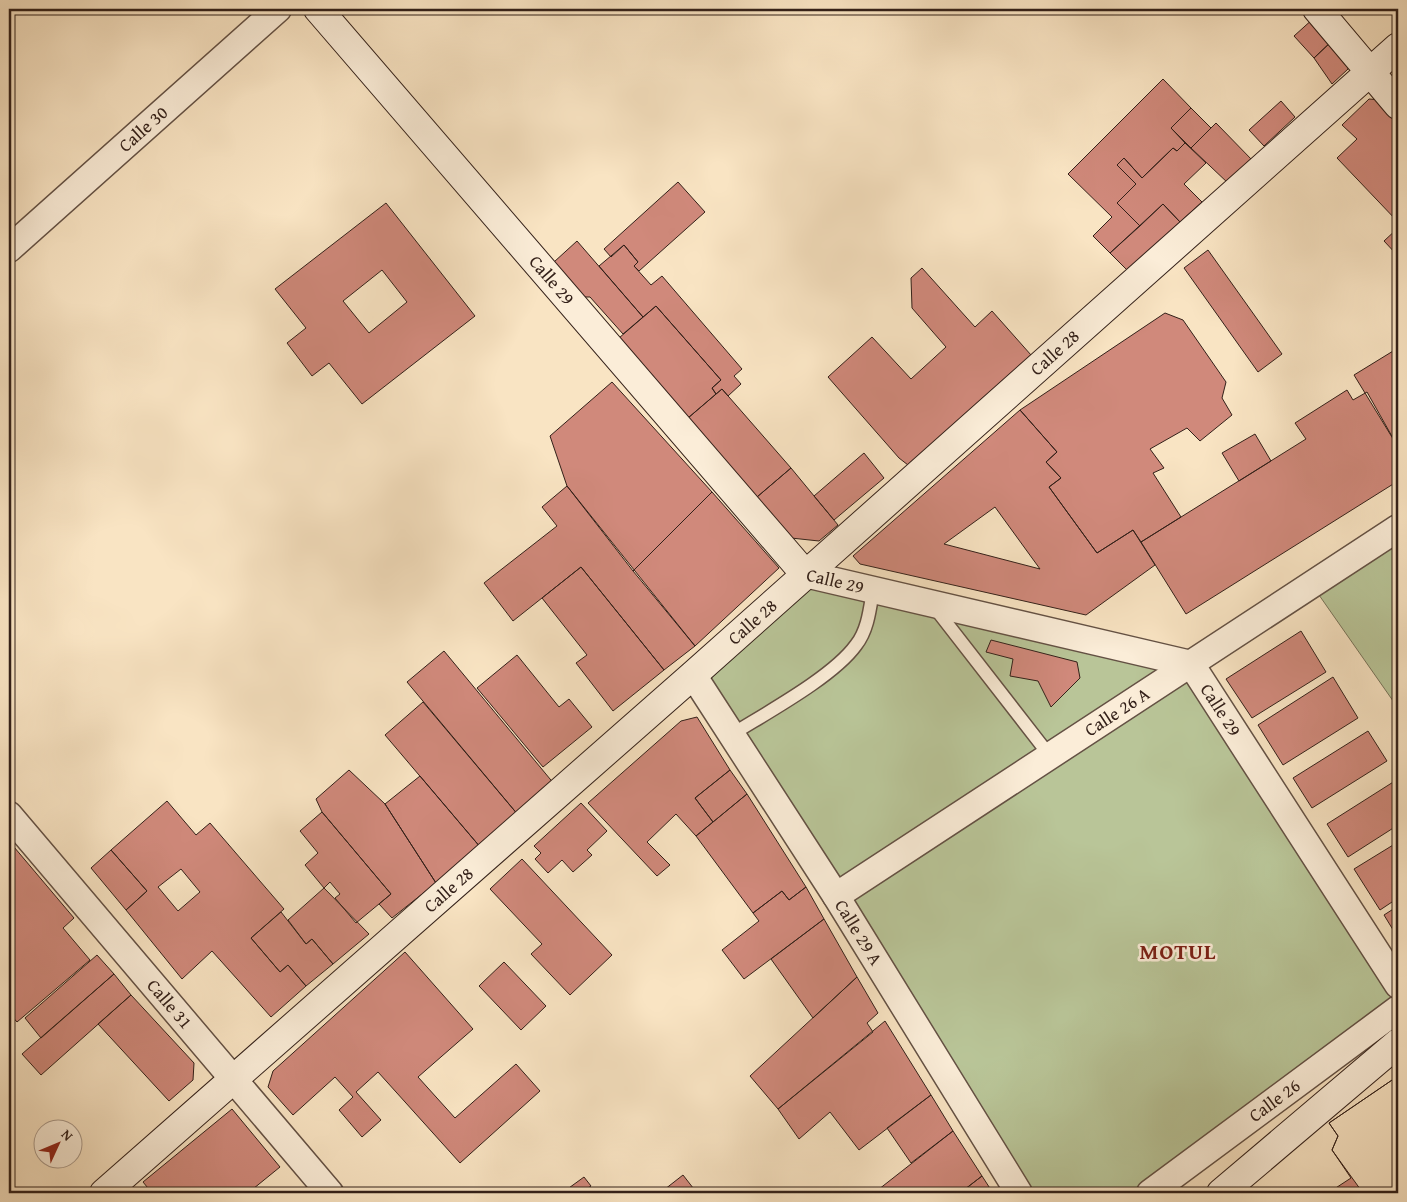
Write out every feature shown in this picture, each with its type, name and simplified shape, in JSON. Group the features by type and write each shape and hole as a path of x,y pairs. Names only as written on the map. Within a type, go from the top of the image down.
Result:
{"main road":[{"name":"Calle 29","path":"318,9 805,574"},
{"path":"1317,9 1398,105"},
{"name":"Calle 28","path":"104,1193 693,675 1398,47"},
{"name":"Calle 26","path":"1221,1193 1398,1043"}],"street":[{"name":"Calle 30","path":"9,249 278,9"},
{"name":"Calle 26 A","path":"836,896 1398,528"},
{"name":"Calle 29","path":"805,574 1191,664 1398,985"},
{"name":"Calle 29 A","path":"693,675 836,896 1019,1193"},
{"name":"Calle 31","path":"9,815 232,1080 330,1193"},
{"name":"Calle 26","path":"1150,1193 1398,1009"}],"lane":[{"path":"731,735 826,674 857,645 868,620 873,590"},
{"path":"932,604 1050,756"}],"green space":[{"path":"1398,528 1398,708 1312,585"},
{"path":"805,574 1191,664 1398,985 1398,1009 1150,1193 1019,1193 693,675"}],"building":[{"path":"1314,18 1333,40 1314,58 1294,36"},
{"path":"1333,40 1348,58 1348,69 1332,84 1314,58"},
{"path":"1163,79 1191,108 1171,128 1185,143 1177,151 1173,148 1142,178 1124,158 1117,165 1136,184 1117,203 1140,226 1110,253 1093,236 1112,217 1068,174"},
{"path":"1369,99 1382,100 1398,118 1398,222 1337,158 1357,139 1342,125"},
{"path":"1281,101 1295,117 1264,146 1249,130"},
{"path":"1191,108 1211,128 1191,148 1171,128"},
{"path":"1216,123 1253,161 1229,184 1191,148"},
{"path":"1185,143 1206,163 1184,184 1202,202 1180,222 1163,204 1140,226 1117,203 1136,184 1117,165 1124,158 1142,178 1173,148 1177,151"},
{"path":"678,182 705,212 639,271 634,266 638,262 624,245 611,257 604,249"},
{"path":"386,203 475,316 362,404 329,363 312,376 287,343 306,328 275,289","holes":["382,270 407,302 369,333 343,301"]},
{"path":"1163,204 1180,222 1128,271 1110,253"},
{"path":"1398,228 1398,256 1384,241"},
{"path":"577,241 643,317 623,334 590,297 583,297 554,262"},
{"path":"624,245 638,262 634,266 651,285 662,276 742,369 734,376 741,384 728,396 722,389 716,394 712,388 721,380 656,306 643,317 599,266"},
{"path":"1208,250 1282,354 1258,372 1184,268"},
{"path":"922,268 975,327 992,311 1031,355 908,465 899,458 828,377 872,337 911,379 946,347 912,308 911,278"},
{"path":"656,306 721,380 712,388 716,394 688,418 619,338"},
{"path":"1165,313 1183,320 1226,382 1222,398 1232,415 1200,441 1187,428 1150,449 1164,468 1153,473 1181,517 1141,542 1133,530 1097,553 1049,487 1061,478 1046,462 1057,452 1020,410"},
{"path":"1398,348 1398,447 1354,375"},
{"path":"612,382 712,492 633,571 567,486 550,436"},
{"path":"722,389 791,468 757,497 688,418"},
{"path":"1347,390 1353,400 1367,392 1398,447 1398,481 1186,614 1141,542 1306,439 1295,423"},
{"path":"1020,410 1057,452 1046,462 1061,478 1049,487 1097,553 1133,530 1155,565 1086,615 860,564 853,556","holes":["995,507 1040,569 944,544"]},
{"path":"1255,434 1271,461 1239,481 1222,453"},
{"path":"864,453 884,478 834,520 814,496"},
{"path":"791,468 838,525 819,541 791,538 757,497"},
{"path":"567,486 695,646 664,670 581,567 513,621 484,583 557,526 542,507"},
{"path":"712,492 779,568 695,646 633,571"},
{"path":"581,567 664,670 613,711 576,663 587,655 542,598"},
{"path":"1301,631 1326,672 1252,718 1226,679"},
{"path":"991,640 1077,662 1080,678 1051,707 1038,681 1010,676 1013,659 986,652"},
{"path":"444,651 555,785 519,816 407,682"},
{"path":"517,655 559,707 569,699 592,727 543,767 477,688"},
{"path":"1333,677 1358,718 1283,765 1258,725"},
{"path":"423,702 519,816 481,848 385,735"},
{"path":"697,717 730,770 695,798 713,822 696,836 676,814 647,842 670,865 657,876 588,803 681,721"},
{"path":"1368,731 1387,761 1312,808 1293,778"},
{"path":"349,770 385,804 436,883 392,918 379,904 391,894 322,812 316,799"},
{"path":"730,770 747,794 713,822 695,798"},
{"path":"420,776 481,848 436,883 385,804"},
{"path":"1398,779 1398,825 1348,857 1327,824"},
{"path":"747,794 806,887 789,900 782,891 753,913 696,836"},
{"path":"167,801 196,835 210,823 284,909 251,938 280,972 288,965 306,986 271,1017 212,951 182,979 126,910 147,891 111,850","holes":["181,869 200,892 178,911 158,887"]},
{"path":"581,803 607,831 587,850 592,855 573,872 562,860 548,873 535,859 541,853 534,846"},
{"path":"322,812 391,894 356,923 335,898 340,894 330,882 324,888 305,865 318,853 300,831"},
{"path":"1398,842 1398,898 1380,910 1354,869"},
{"path":"14,847 74,918 63,928 90,960 17,1022 9,1013 9,853"},
{"path":"111,850 147,891 126,910 91,868"},
{"path":"522,859 612,955 570,995 531,954 542,944 490,889"},
{"path":"806,887 824,919 744,979 722,950 759,921 753,913 782,891 789,900"},
{"path":"324,888 369,934 333,964 312,939 306,944 288,920"},
{"path":"1398,906 1398,938 1384,915"},
{"path":"281,912 306,944 312,939 333,964 306,986 288,965 280,972 251,938"},
{"path":"824,919 857,977 813,1018 771,959"},
{"path":"405,952 473,1029 418,1077 455,1118 516,1064 540,1091 460,1163 378,1072 356,1092 381,1120 362,1137 339,1110 353,1097 335,1077 293,1115 268,1087 273,1071"},
{"path":"97,955 114,974 41,1038 25,1018"},
{"path":"504,962 546,1006 521,1030 479,986"},
{"path":"114,974 131,995 41,1075 22,1054"},
{"path":"857,977 878,1013 867,1023 873,1032 778,1109 750,1076"},
{"path":"131,995 194,1063 193,1080 169,1101 98,1024"},
{"path":"885,1021 931,1095 859,1150 830,1112 799,1139 778,1109"},
{"path":"1398,1076 1398,1193 1328,1193 1351,1178 1332,1150 1338,1136 1329,1123"},
{"path":"1398,1076 1398,1193 1363,1193 1332,1150 1338,1136 1329,1123"},
{"path":"931,1095 953,1131 911,1163 887,1128"},
{"path":"232,1109 280,1167 248,1193 152,1193 143,1182"},
{"path":"953,1131 982,1176 960,1193 874,1193"},
{"path":"683,1175 697,1193 660,1193"},
{"path":"982,1176 993,1193 960,1193"},
{"path":"584,1177 591,1186 581,1193 562,1193"},
{"path":"9,1180 20,1193 9,1193"}],"district":[{"name":"MOTUL","path":"1178,951"}]}
